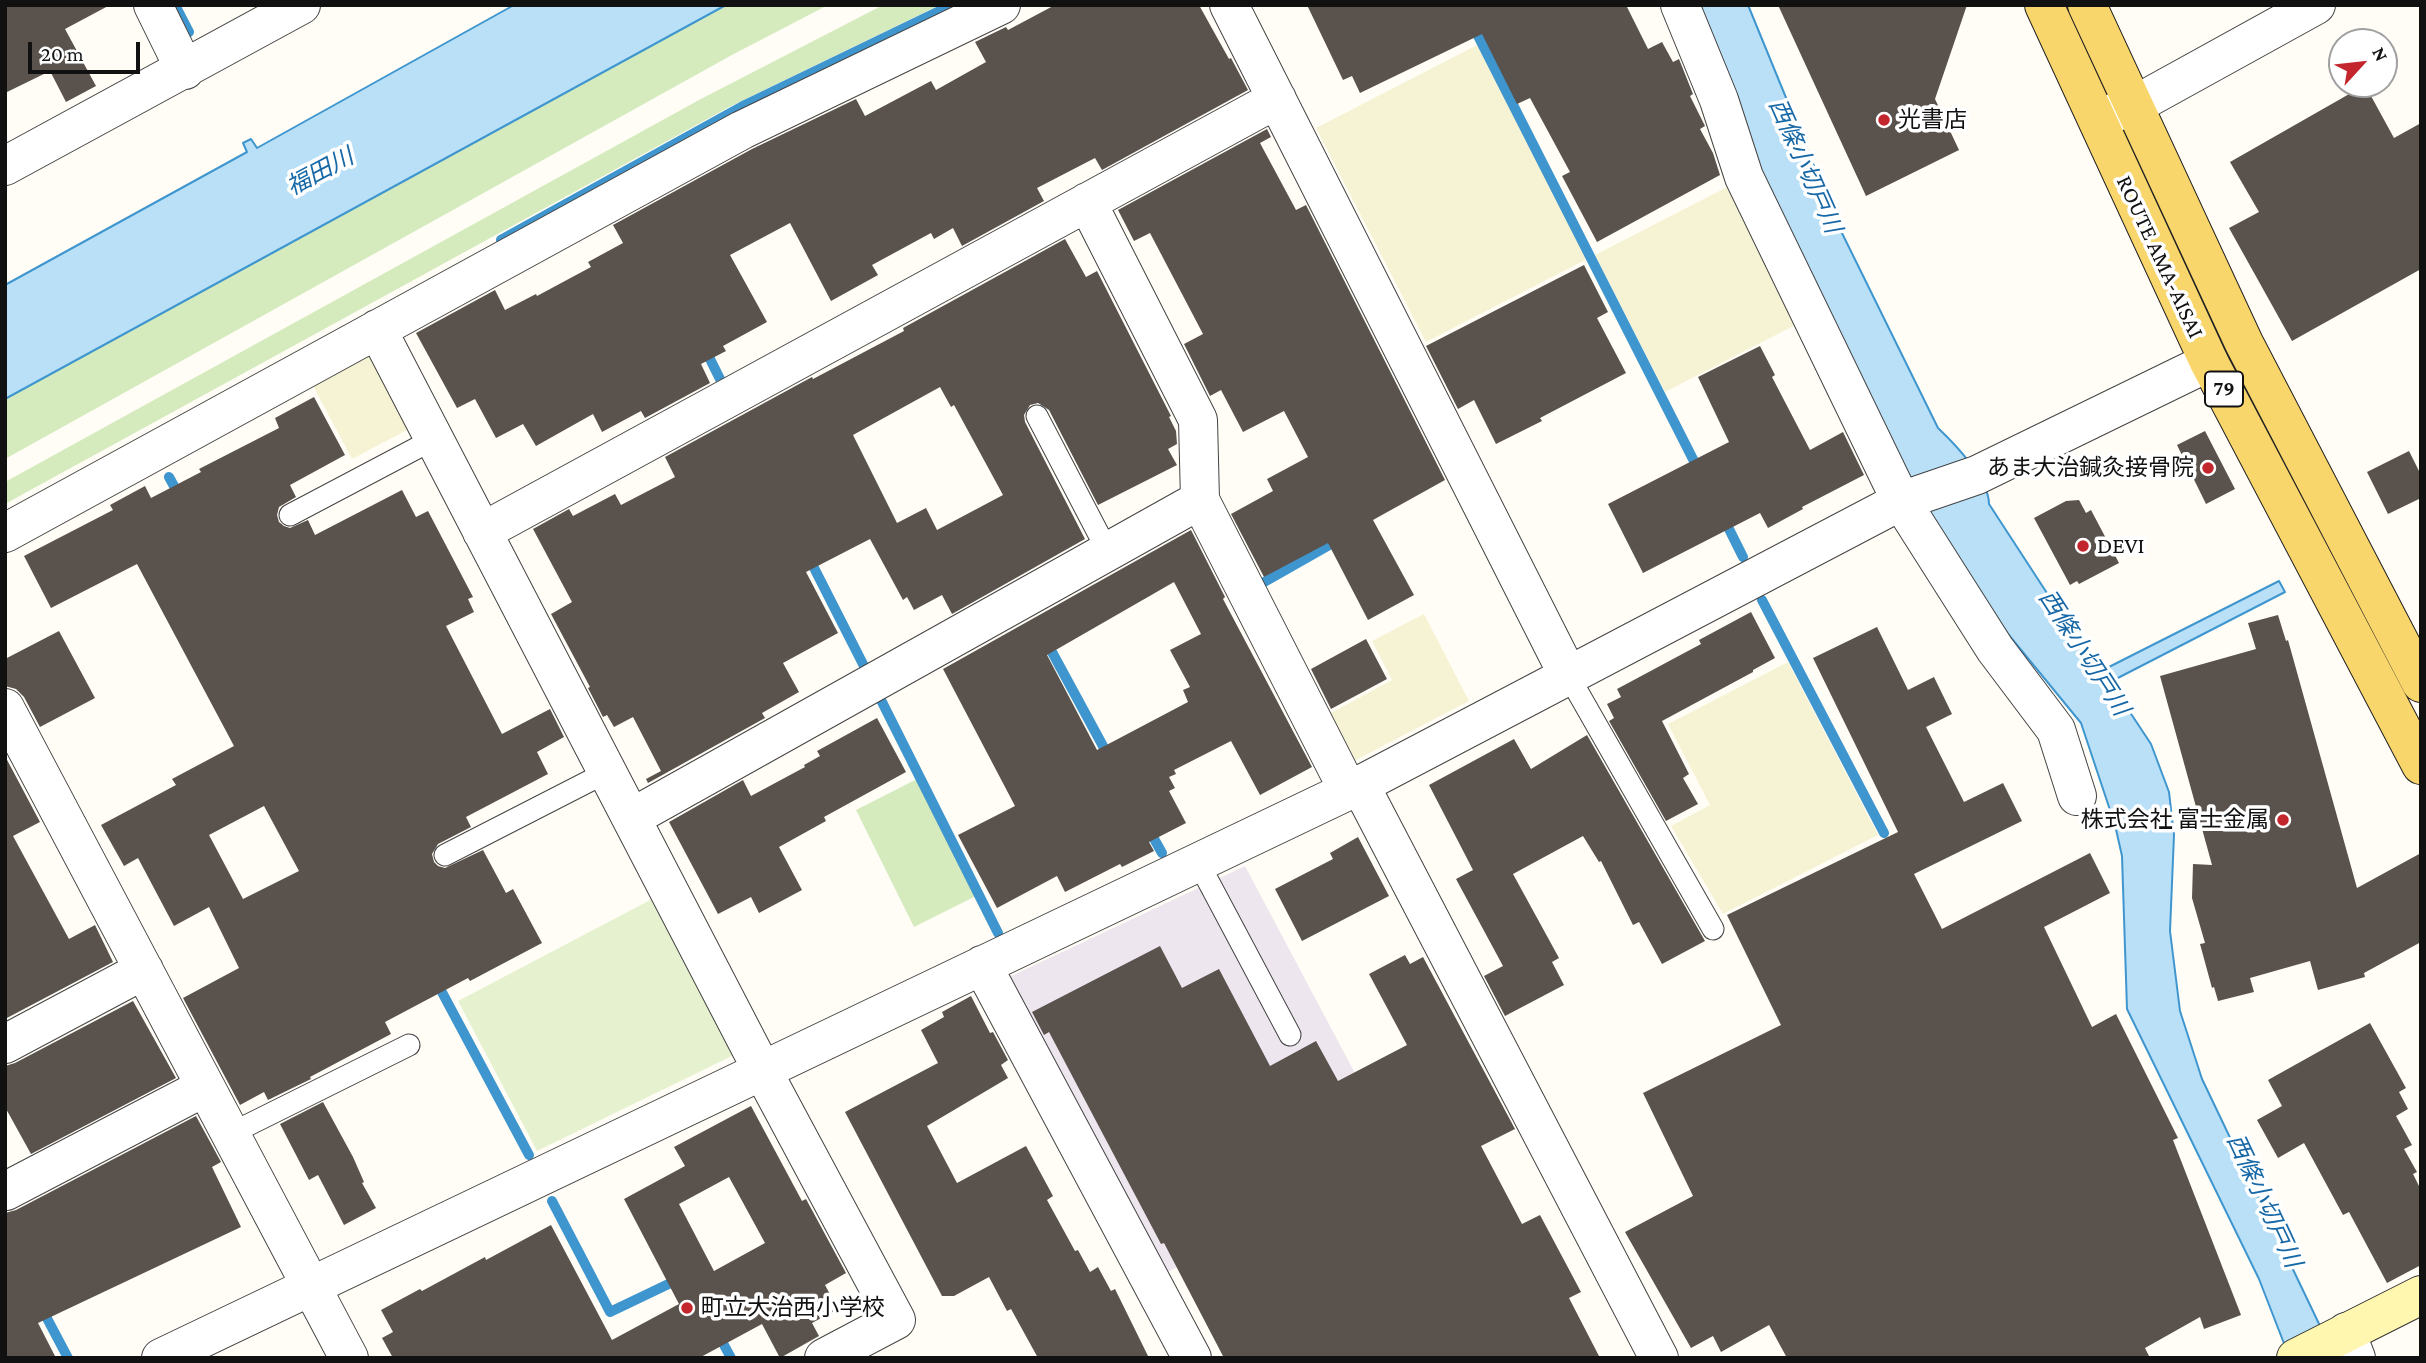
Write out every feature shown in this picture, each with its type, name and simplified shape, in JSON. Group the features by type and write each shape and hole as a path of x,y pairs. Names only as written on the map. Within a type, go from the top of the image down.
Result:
{"main road":[{"name":"ROUTE AMA-AISAI","path":"2044,5 2209,362 2421,765"},
{"name":"ROUTE AMA-AISAI","path":"2087,5 2244,344 2421,683"}],"street":[{"path":"153,5 185,70"},
{"path":"5,166 301,5"},
{"path":"5,533 742,130 1000,5"},
{"path":"1229,5 1569,675"},
{"path":"1680,5 1719,100 1744,177 1907,499 1995,649 2056,730 2077,796"},
{"path":"2097,119 2133,106 2316,5"},
{"path":"482,532 1277,99"},
{"path":"1087,202 1198,420 1200,500 1660,1358"},
{"path":"377,329 762,1070 896,1320 824,1358"},
{"path":"162,1358 1354,788 1907,499 1977,475 2209,362"},
{"path":"631,818 1200,500"},
{"path":"5,708 349,1358"},
{"path":"982,965 1192,1358"},
{"path":"5,1044 144,971"},
{"path":"5,1189 6,1191 205,1087"},
{"path":"2296,1358 2345,1343 2421,1295"}],"lane":[{"path":"1037,416 1108,552"},
{"path":"290,515 433,439"},
{"path":"1569,675 1713,929"},
{"path":"446,855 607,772"},
{"path":"1198,862 1290,1035"},
{"path":"230,1134 410,1045"}],"shaded area":[{"path":"1479,44 1589,258 1426,342 1316,128"},
{"path":"1733,184 1803,321 1665,392 1595,255"},
{"path":"368,351 409,429 352,459 311,382"},
{"path":"1424,614 1469,701 1352,762 1327,715 1392,680 1372,641"},
{"path":"1788,662 1878,835 1723,914 1671,826 1710,805 1668,724"},
{"path":"1245,866 1425,1205 1292,1206 1166,1273 1009,977"}],"green space":[{"path":"726,5 828,5 730,56 5,459 5,399"},
{"path":"883,5 940,5 731,106 5,504 5,482 699,100"},
{"path":"917,779 976,896 914,927 856,810"},
{"path":"654,898 736,1054 537,1151 458,1001"}],"water":[{"name":"福田川","path":"514,5 726,5 5,399 5,285 247,152 243,143 251,139 257,148"},
{"name":"西條小切戸川","path":"1693,5 1748,5 1839,227 1938,428 1978,474 1984,484 1989,504 2058,610 2076,628 2103,670 2279,581 2285,592 2110,682 2151,744 2169,792 2174,835 2170,931 2180,1011 2202,1079 2321,1328 2285,1346 2259,1279 2127,1009 2122,856 2115,825 2081,723 2008,634 1901,471 1755,174"}],"building":[{"path":"5,5 110,5 65,29 96,86 66,102 50,71 5,93"},
{"path":"1055,5 1199,5 1248,90 1102,170 1095,158 1037,188 1044,201 962,246 953,228 934,239 931,233 872,265 878,275 831,301 790,223 730,255 767,322 723,346 726,351 701,364 710,383 645,418 641,411 602,432 593,414 536,446 523,424 496,438 475,399 457,408 416,333 495,290 505,310 536,294 537,296 591,267 588,262 623,243 613,225 752,149 856,99 865,116 931,81 936,90 986,62 975,42 1006,27 1008,30"},
{"path":"1307,5 1626,5 1648,49 1662,42 1673,62 1679,59 1693,94 1690,96 1705,126 1700,129 1713,153 1720,175 1597,242 1562,176 1570,172 1530,98 1517,104 1482,34 1360,93 1352,76 1343,80"},
{"path":"1778,5 1967,5 1935,99 1959,150 1866,196"},
{"path":"2342,98 2372,98 2394,138 2421,123 2421,269 2292,341 2229,228 2259,212 2230,162"},
{"path":"1267,129 1271,137 1260,143 1296,210 1306,205 1445,480 1373,520 1414,595 1368,620 1328,543 1264,577 1231,514 1273,491 1267,479 1308,457 1284,411 1243,432 1221,390 1210,396 1184,344 1203,334 1150,233 1134,241 1118,210"},
{"path":"1065,239 1086,277 1097,271 1171,416 1169,417 1176,431 1177,444 1168,449 1177,465 1098,505 1049,410 1038,403 1030,405 1024,415 1025,422 1085,539 952,614 942,595 914,610 907,597 903,600 870,539 806,572 838,633 783,663 799,692 762,713 765,718 648,783 646,779 661,771 633,717 614,727 607,715 603,717 551,614 572,602 533,529 569,509 573,516 615,494 621,505 675,477 665,457 812,377 813,379 904,331 903,328","holes":["940,387 951,407 954,405 1003,495 937,530 926,508 897,523 853,435"]},
{"path":"1584,265 1608,312 1597,318 1626,373 1496,444 1474,400 1458,409 1426,346"},
{"path":"1760,346 1775,375 1772,377 1810,450 1843,432 1864,475 1768,528 1760,513 1643,573 1608,504 1729,442 1698,377"},
{"path":"314,397 345,455 290,485 296,497 279,507 279,522 290,528 308,520 315,535 402,490 416,517 428,511 473,597 468,599 474,612 446,626 502,734 550,709 564,737 537,752 548,774 466,817 471,827 438,844 432,854 434,862 445,868 483,850 506,893 513,889 542,943 385,1022 391,1034 310,1077 311,1079 268,1100 264,1092 240,1105 183,998 239,968 209,907 174,926 138,858 124,866 101,825 176,785 172,779 234,746 137,564 51,608 24,556 113,510 110,505 145,486 151,498 201,472 199,469 279,428 275,418","holes":["264,806 299,871 243,899 209,835"]},
{"path":"2205,431 2235,489 2206,504 2177,445"},
{"path":"2409,451 2421,475 2421,498 2388,514 2367,472"},
{"path":"2079,500 2086,513 2091,510 2119,563 2079,584 2077,581 2070,585 2034,518 2066,501"},
{"path":"1191,530 1225,597 1223,599 1312,767 1260,795 1231,741 1174,770 1176,774 1169,777 1175,788 1169,791 1186,823 1149,842 1154,851 1122,867 1120,864 1065,892 1057,876 997,908 958,835 1015,806 943,669","holes":["1174,582 1201,634 1170,650 1190,687 1183,690 1188,702 1097,750 1047,655"]},
{"path":"1751,612 1775,658 1662,721 1689,774 1683,778 1698,804 1666,821 1609,721 1614,718 1607,704 1621,697 1617,689 1701,644 1699,640"},
{"path":"2278,615 2286,641 2288,640 2357,888 2421,853 2421,942 2364,973 2365,977 2318,990 2310,961 2250,978 2254,992 2218,1001 2200,944 2205,943 2192,898 2193,864 2212,865 2160,676 2256,649 2248,623"},
{"path":"1877,627 1908,690 1934,677 1952,714 1926,727 1964,802 2003,783 2022,821 1914,874 1942,929 2090,853 2110,893 2044,927 2092,1027 2116,1014 2178,1138 2173,1140 2241,1315 2204,1329 2200,1317 2145,1348 2150,1358 1787,1358 1769,1325 1721,1352 1713,1336 1691,1348 1625,1232 1693,1196 1643,1093 1781,1025 1727,915 1898,832 1813,658"},
{"path":"59,631 95,698 40,727 24,697 16,689 5,686 5,659"},
{"path":"1366,639 1387,679 1331,709 1311,669"},
{"path":"877,718 906,772 824,817 826,821 779,847 802,890 759,913 751,897 718,914 669,822 743,780 751,796 805,767 804,765 820,756 817,751"},
{"path":"1587,735 1705,941 1662,964 1639,922 1633,925 1601,861 1599,862 1583,836 1513,874 1559,958 1552,962 1564,985 1505,1016 1484,976 1503,966 1456,879 1473,870 1429,785 1514,739 1531,769"},
{"path":"5,756 40,822 13,836 69,939 95,925 113,962 5,1019"},
{"path":"1358,837 1389,896 1302,941 1275,889 1333,859 1330,853"},
{"path":"1160,946 1182,988 1219,969 1270,1066 1316,1041 1338,1081 1407,1045 1369,974 1405,955 1410,964 1423,957 1515,1129 1481,1146 1522,1224 1540,1215 1581,1292 1569,1298 1600,1358 1224,1358 1049,1032 1044,1035 1032,1012"},
{"path":"971,996 1008,1060 1001,1065 1008,1078 927,1126 957,1183 1026,1146 1053,1196 1047,1200 1075,1251 1078,1250 1090,1272 1098,1267 1111,1291 1115,1289 1149,1358 1038,1358 1011,1309 1007,1311 989,1277 954,1296 942,1296 845,1112 938,1063 921,1030 944,1017 942,1012"},
{"path":"133,1001 176,1078 31,1154 5,1107 5,1066"},
{"path":"2370,1023 2406,1088 2399,1092 2408,1109 2396,1116 2412,1145 2404,1149 2417,1172 2413,1174 2421,1190 2421,1265 2387,1283 2349,1212 2343,1215 2304,1143 2278,1158 2257,1120 2282,1106 2268,1080"},
{"path":"323,1102 353,1157 364,1182 362,1183 376,1208 344,1225 318,1175 309,1180 280,1124"},
{"path":"751,1106 802,1201 806,1199 846,1273 825,1285 838,1309 812,1323 819,1336 780,1358 762,1324 699,1358 393,1358 382,1338 393,1332 381,1310 485,1257 486,1260 551,1225 612,1340 679,1304 624,1199 685,1166 674,1147","holes":["729,1177 765,1243 714,1271 679,1204"]},
{"path":"196,1116 221,1162 212,1167 241,1227 38,1323 56,1358 5,1358 5,1213 16,1210"}],"waterway":[{"path":"175,5 189,32"},
{"path":"501,240 745,105 952,5"},
{"path":"1473,26 1700,473"},
{"path":"704,347 723,385"},
{"path":"169,477 180,497"},
{"path":"1724,519 1743,557"},
{"path":"1259,585 1340,539"},
{"path":"808,556 867,672"},
{"path":"1762,600 1884,833"},
{"path":"1046,641 1110,759"},
{"path":"879,696 998,933"},
{"path":"1148,828 1162,853"},
{"path":"436,981 529,1155"},
{"path":"552,1201 610,1312 679,1279"},
{"path":"41,1307 68,1358"},
{"path":"717,1332 731,1358"}],"place":[{"name":"光書店","path":"1884,120"},
{"name":"あま大治鍼灸接骨院","path":"2208,468"},
{"name":"DEVI","path":"2083,546"},
{"name":"株式会社 富士金属","path":"2283,820"},
{"name":"町立大治西小学校","path":"687,1308"}]}
